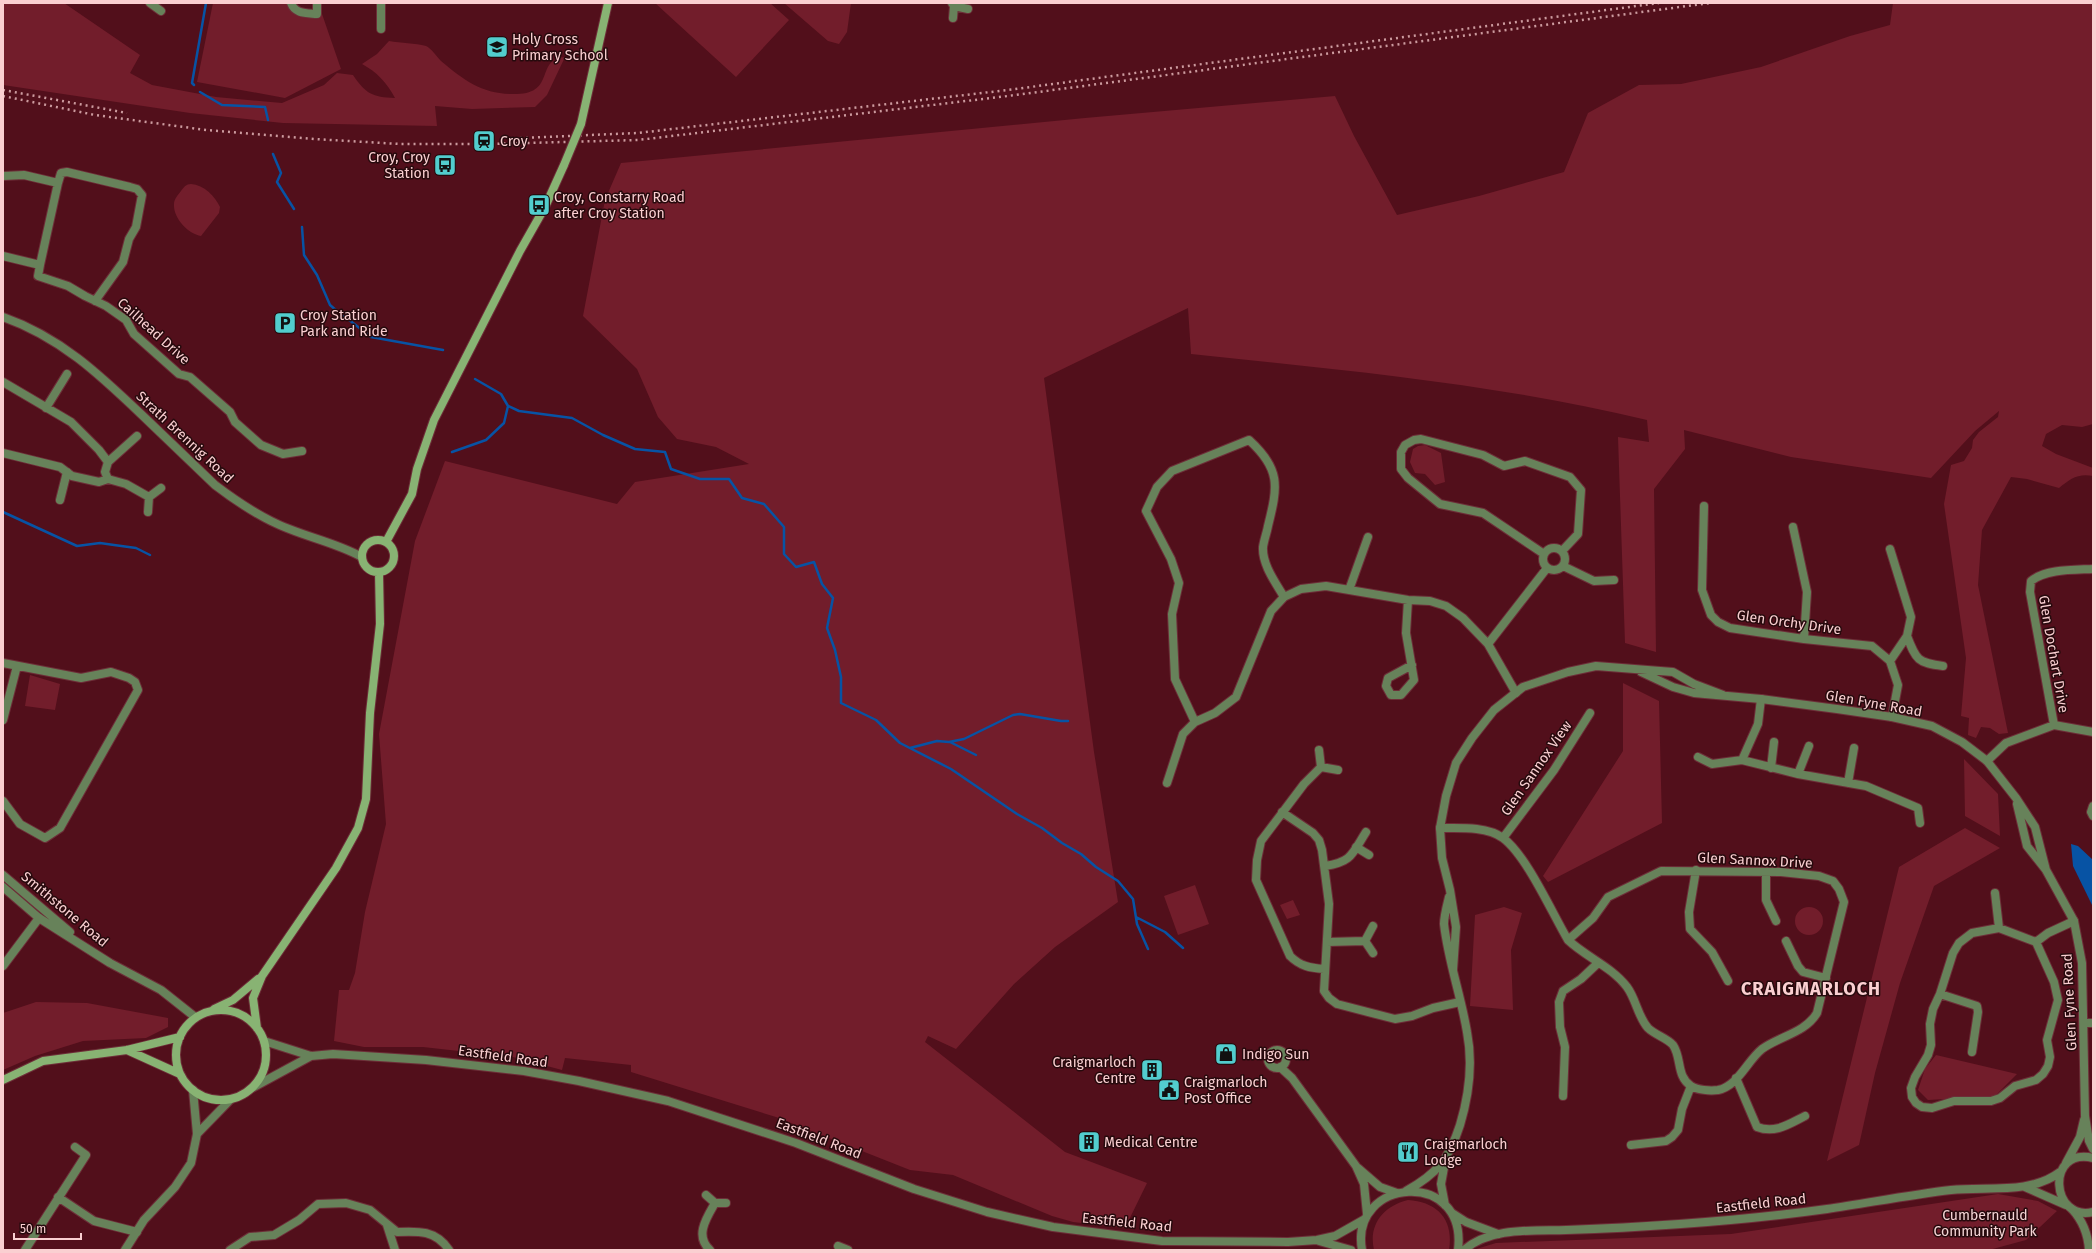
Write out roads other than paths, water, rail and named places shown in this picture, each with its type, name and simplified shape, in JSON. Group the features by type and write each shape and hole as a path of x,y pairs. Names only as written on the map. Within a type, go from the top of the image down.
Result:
{"main road":[{"path":"386,542 412,494 417,469 434,420 520,251 544,208 581,124 608,3"},
{"path":"379,540 386,542 394,551 394,561 389,568 379,572 368,569 362,557 363,551 369,543 379,540"},
{"path":"262,976 233,1000 194,1017 180,1037 177,1049 177,1061 180,1074 193,1090 208,1098 218,1100 231,1099 244,1094 252,1088 260,1078 266,1063 264,1041 257,1028 253,998 262,976 336,868 358,828 366,799 370,713 380,624 379,572"},
{"path":"207,1012 228,1011 242,1015 257,1028"},
{"path":"3,1080 43,1061 127,1050 180,1037"},
{"path":"127,1050 180,1074"}],"street":[{"path":"150,3 161,11"},
{"path":"290,3 293,9 299,12 317,14 317,3"},
{"path":"381,3 381,29"},
{"path":"953,18 953,5 968,9"},
{"path":"3,256 40,265 58,182 60,176 64,172 137,189 142,197 136,227 129,240 123,262 95,301"},
{"path":"3,176 24,175 58,182"},
{"name":"Cailhead Drive","path":"40,265 38,276 68,286 126,320 134,334 179,374 190,377 230,412 235,422 261,445 283,454 302,452"},
{"name":"Strath Brennig Road","path":"3,317 40,333 69,350 102,376 214,485 233,499 271,522 348,549 362,557"},
{"path":"46,408 66,374"},
{"path":"3,382 27,398 71,422 99,450 108,462"},
{"path":"108,479 105,472 108,462 138,436"},
{"path":"1544,554 1483,513 1440,504 1408,478 1401,469 1401,452 1405,445 1414,440 1421,439 1483,455 1504,466 1526,461 1570,477 1581,490 1578,534 1562,551"},
{"path":"1195,722 1175,679 1172,614 1179,583 1171,559 1146,511 1157,487 1172,470 1249,440 1264,454 1274,470 1275,497 1263,548 1266,565 1284,597"},
{"path":"3,453 60,468 72,476 99,482 108,479 126,484 149,497"},
{"path":"60,500 67,472"},
{"path":"148,512 149,497 161,488"},
{"name":"Glen Orchy Drive","path":"1704,506 1702,590 1712,616 1718,622 1730,628 1804,639 1872,646 1890,661"},
{"path":"1793,527 1807,592 1804,639"},
{"path":"1350,590 1368,537"},
{"path":"1557,548 1562,551 1565,557 1563,566 1556,570 1547,568 1543,559 1544,554 1550,549 1557,548"},
{"path":"1890,549 1911,617 1907,636 1890,661 1898,685 1892,717"},
{"path":"1563,566 1594,581 1614,580"},
{"path":"1488,644 1547,568"},
{"name":"Glen Dochart Drive","path":"2054,725 2030,592 2030,581 2038,576 2053,573 2093,570"},
{"path":"1167,783 1183,734 1195,722 1215,713 1236,697 1271,611 1284,597 1301,589 1326,586 1408,600 1430,601 1446,606 1464,618 1488,644 1516,692"},
{"path":"1408,600 1406,633 1412,665"},
{"path":"1907,636 1914,655 1925,664 1943,666"},
{"path":"3,663 81,678 111,672 129,678 135,682 138,690 60,828 45,838 20,824 3,801"},
{"path":"3,720 17,666"},
{"name":"Glen Fyne Road","path":"1406,1191 1428,1178 1438,1169 1447,1157 1453,1144 1464,1110 1470,1071 1467,1032 1444,923 1450,890 1442,858 1440,828 1446,796 1456,763 1472,738 1494,710 1516,692 1523,687 1568,672 1596,666 1673,672 1694,684 1723,695"},
{"name":"Glen Fyne Road","path":"1632,669 1673,687 1694,693 1761,699 1892,717 1932,726 1962,742 1987,761 2016,798 2035,827 2046,870"},
{"path":"1742,760 1758,724 1761,699"},
{"name":"Glen Sannox View","path":"1503,838 1554,770 1590,713"},
{"name":"Glen Dochart Drive","path":"1987,761 2006,743 2054,725 2093,732"},
{"path":"1771,768 1774,742"},
{"path":"1798,774 1809,746"},
{"path":"1848,783 1854,748"},
{"path":"1319,750 1321,767"},
{"path":"1698,757 1712,764 1742,760 1798,774 1866,786 1918,808 1920,823"},
{"path":"1321,767 1338,770"},
{"path":"1321,767 1304,784 1262,841 1257,860 1256,880 1290,956 1297,963 1308,968 1324,969"},
{"name":"Glen Fyne Road","path":"2016,798 2027,846 2046,870 2074,920 2082,963 2089,1023 2085,1116 2089,1141 2093,1149"},
{"path":"2093,806 2091,812 2093,816"},
{"path":"1282,812 1313,833 1319,840 1325,866 1329,904 1324,969 1324,990 1329,998 1337,1004 1395,1018 1402,1018 1433,1008 1460,1002"},
{"path":"1440,828 1479,829 1503,838 1527,867 1568,940 1613,973 1628,987 1647,1027 1672,1045 1677,1053 1680,1072 1690,1086 1682,1109 1678,1130 1666,1141 1631,1145"},
{"path":"1325,866 1340,864 1349,858 1366,832"},
{"path":"1356,847 1369,855"},
{"path":"1696,870 1689,912 1690,929 1712,952 1728,981"},
{"name":"Glen Sannox Drive","path":"1568,940 1593,918 1608,897 1615,892 1661,871 1696,870 1766,872 1819,876 1833,881 1839,889 1844,902 1844,909 1817,1013 1811,1023 1764,1048 1736,1078 1718,1090 1700,1089 1690,1086"},
{"path":"1766,872 1766,900 1776,921"},
{"name":"Smithstone Road","path":"3,875 58,923 110,963"},
{"name":"Smithstone Road","path":"3,886 39,918 110,963 161,990 194,1017"},
{"path":"1995,893 1999,928"},
{"path":"3,966 39,918"},
{"path":"2036,942 2048,933 2074,920"},
{"path":"1365,941 1373,926"},
{"path":"1999,928 2036,942 2054,982 2058,1000 2047,1040 2050,1057 2048,1066 2036,1080 2015,1086 2000,1098 1991,1101 1954,1101 1932,1108 1922,1107 1916,1103 1912,1097 1911,1088 1914,1077 1928,1055 1931,1045 1930,1024 1933,1009 1940,994 1953,953 1958,943 1972,933 1999,928"},
{"path":"1326,942 1365,941"},
{"path":"1365,941 1372,953"},
{"path":"1786,941 1798,966 1803,972 1826,978"},
{"path":"1563,1096 1565,1047 1560,1027 1559,1002 1563,991 1580,979 1598,963"},
{"path":"1940,994 1977,1006 1978,1012 1972,1052"},
{"name":"Eastfield Road","path":"264,1041 311,1056 333,1054 418,1059 487,1066 548,1075 636,1094 693,1108 760,1130 914,1189 987,1212 1053,1226 1162,1240 1288,1242 1317,1240 1335,1236 1366,1216 1388,1197 1406,1191"},
{"name":"Eastfield Road","path":"252,1088 311,1056"},
{"path":"1280,1067 1292,1078 1356,1166 1377,1185 1397,1193"},
{"path":"1736,1078 1757,1127 1766,1131 1774,1130 1804,1116"},
{"path":"125,1250 144,1220 175,1187 191,1163 197,1134 193,1090"},
{"path":"197,1134 231,1099"},
{"name":"Glen Fyne Road","path":"2062,1169 2080,1136 2085,1116"},
{"path":"25,1250 86,1156 75,1146"},
{"name":"Glen Fyne Road","path":"1445,1205 1441,1184 1447,1157"},
{"name":"Eastfield Road","path":"1464,1250 1475,1241 1498,1234 1690,1224 1827,1209 1953,1190 2025,1187 2046,1181 2077,1158 2093,1158"},
{"path":"1356,1166 1364,1184 1366,1216 1361,1233 1362,1250"},
{"path":"2062,1169 2058,1182 2060,1194 2079,1217 2088,1239 2089,1250"},
{"name":"Eastfield Road","path":"2025,1187 2081,1213 2093,1212"},
{"path":"1406,1191 1418,1191 1432,1195 1445,1205 1451,1212 1459,1233 1458,1250"},
{"path":"706,1195 715,1203 726,1203"},
{"path":"58,1197 94,1220 137,1232"},
{"path":"230,1250 250,1237 274,1235 298,1220 318,1204 346,1203 370,1210 397,1232 420,1230 442,1240 449,1250"},
{"path":"710,1250 701,1233 715,1203"},
{"name":"Eastfield Road","path":"1451,1212 1466,1222 1498,1234"},
{"path":"387,1225 395,1250"},
{"path":"2088,1239 2093,1228"},
{"name":"Eastfield Road","path":"1317,1240 1350,1250"},
{"path":"838,1246 848,1250"}],"water":[{"path":"2071,844 2078,846 2093,860 2093,907 2073,866"}],"waterway":[{"path":"194,85 192,83 206,3"},
{"path":"200,92 222,105 265,107 268,120"},
{"path":"273,154 281,173 277,182 294,209"},
{"path":"302,227 304,255 317,275 330,305 337,311"},
{"path":"344,316 371,337 443,350"},
{"path":"475,379 501,394 508,406 519,411 572,418 603,435 635,449 665,452 671,469 700,479 729,479 742,498 764,504 784,527 784,554 796,567 814,562 822,584 833,598 827,628 835,650 841,677 841,703 876,720 900,743 951,769 1017,814 1042,828 1062,843 1081,854 1096,867 1118,881 1133,899 1137,924 1148,949"},
{"path":"452,452 486,440 504,423 508,406"},
{"path":"3,512 77,546 100,543 136,548 150,555"},
{"path":"910,748 937,741 949,742 964,739 1013,715 1020,714 1068,721"},
{"path":"950,742 976,755"},
{"path":"1136,917 1165,932 1183,948"}],"railway":[{"path":"520,138 638,133 1008,90 1659,3"},
{"path":"3,96 95,115 206,130 314,139 400,144 488,144 638,140 1008,96 1710,3"},
{"path":"3,90 127,113"}],"place":[{"name":"Holy Cross Primary School","path":"497,47"},
{"name":"Croy","path":"484,141"},
{"name":"Croy, Croy Station","path":"445,165"},
{"name":"Croy, Constarry Road after Croy Station","path":"539,205"},
{"name":"Croy Station Park and Ride","path":"285,323"},
{"name":"Indigo Sun","path":"1226,1054"},
{"name":"Craigmarloch Centre","path":"1152,1070"},
{"name":"Craigmarloch Post Office","path":"1169,1090"},
{"name":"Medical Centre","path":"1089,1142"},
{"name":"Craigmarloch Lodge","path":"1408,1152"}],"district":[{"name":"CRAIGMARLOCH","path":"1811,989"}],"park label":[{"name":"Cumbernauld Community Park","path":"1985,1224"}]}
